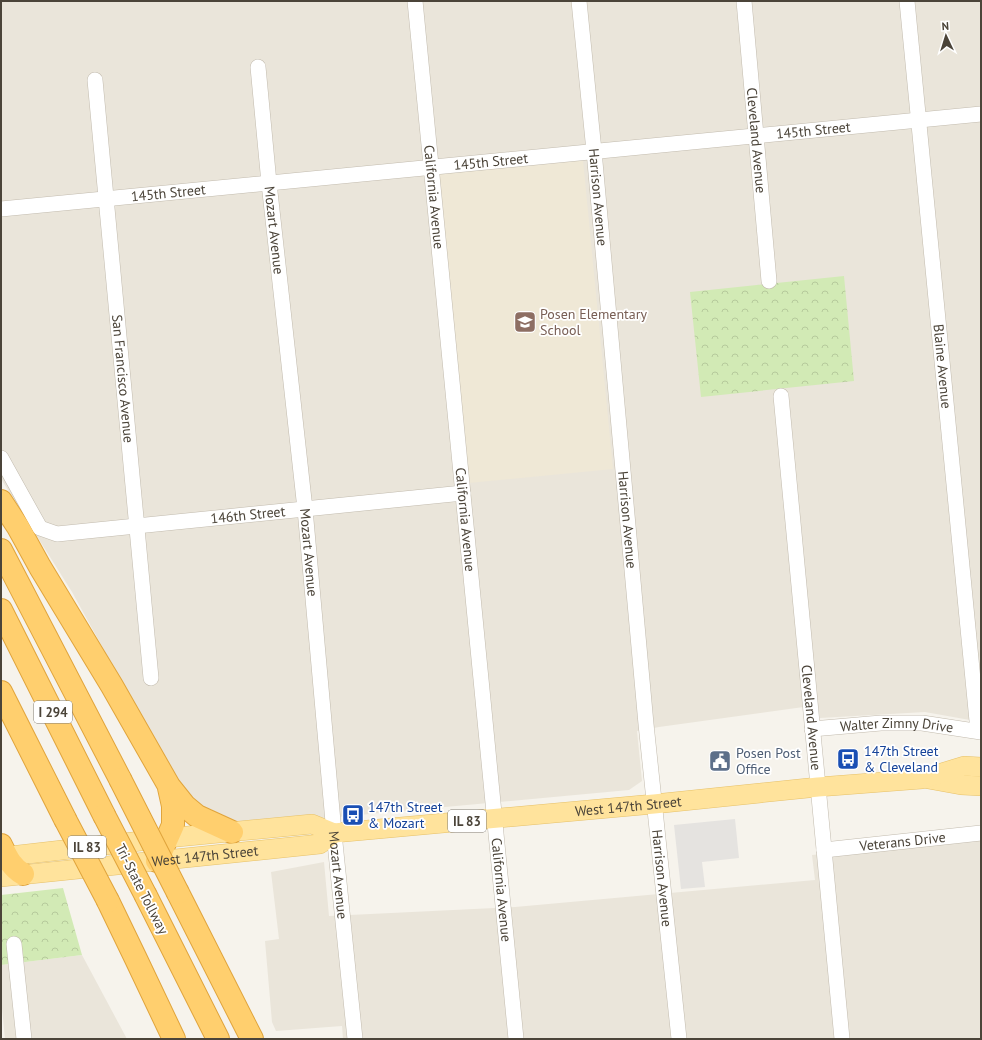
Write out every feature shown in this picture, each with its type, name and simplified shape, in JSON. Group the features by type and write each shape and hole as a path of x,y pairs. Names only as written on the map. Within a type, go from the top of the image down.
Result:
{"highway":[{"path":"1,501 18,527 40,567 112,686 169,786 185,806 196,816 232,832"},
{"path":"1,550 120,779 252,1039"},
{"name":"Tri-State Tollway","path":"1,610 218,1039"},
{"name":"I 294","path":"1,692 108,901 174,1039"},
{"path":"157,860 173,824 173,801 169,786"},
{"path":"3,853 13,867 23,874"}],"main road":[{"name":"West 147th Street","path":"3,853 312,824 334,833 494,819 818,787 922,779 964,766 981,767"},
{"name":"West 147th Street","path":"922,779 961,785 981,786"},
{"name":"West 147th Street","path":"1,877 320,844 334,833"}],"street":[{"name":"California Avenue","path":"415,1 516,1039"},
{"name":"Harrison Avenue","path":"579,1 654,804 679,1039"},
{"name":"Cleveland Avenue","path":"744,1 769,281"},
{"name":"Blaine Avenue","path":"907,1 980,731"},
{"name":"Mozart Avenue","path":"258,67 269,183 305,509 334,833 355,1039"},
{"name":"San Francisco Avenue","path":"95,80 151,678"},
{"name":"145th Street","path":"1,209 981,114"},
{"name":"Cleveland Avenue","path":"781,396 842,1039"},
{"name":"146th Street","path":"1,458 40,528 57,534 463,493"},
{"name":"Walter Zimny Drive","path":"812,729 881,723 922,723 980,731"},
{"name":"Veterans Drive","path":"824,850 981,834"},
{"path":"14,944 24,1039"}],"shaded area":[{"path":"1,1 981,1 981,722 925,712 820,718 818,705 659,727 637,731 642,781 629,790 305,820 226,823 184,795 72,592 1,479"},
{"name":"Posen Elementary School","path":"583,160 613,469 468,483 438,174"},
{"path":"735,819 739,858 702,862 705,887 681,889 674,825"},
{"path":"981,839 981,1039 343,1039 342,1026 276,1031 272,1022 265,941 279,939 271,872 324,862 329,916 515,907 815,880 812,855"},
{"path":"82,955 127,1039 5,1039 1,998 1,965"}],"green space":[{"path":"844,276 854,381 701,397 690,292"},
{"path":"63,888 82,955 1,965 1,895"}],"place":[{"name":"Posen Elementary School","path":"525,322"},
{"name":"147th Street & Cleveland","path":"848,759"},
{"name":"Posen Post Office","path":"720,761"},
{"name":"147th Street & Mozart","path":"353,815"}]}
